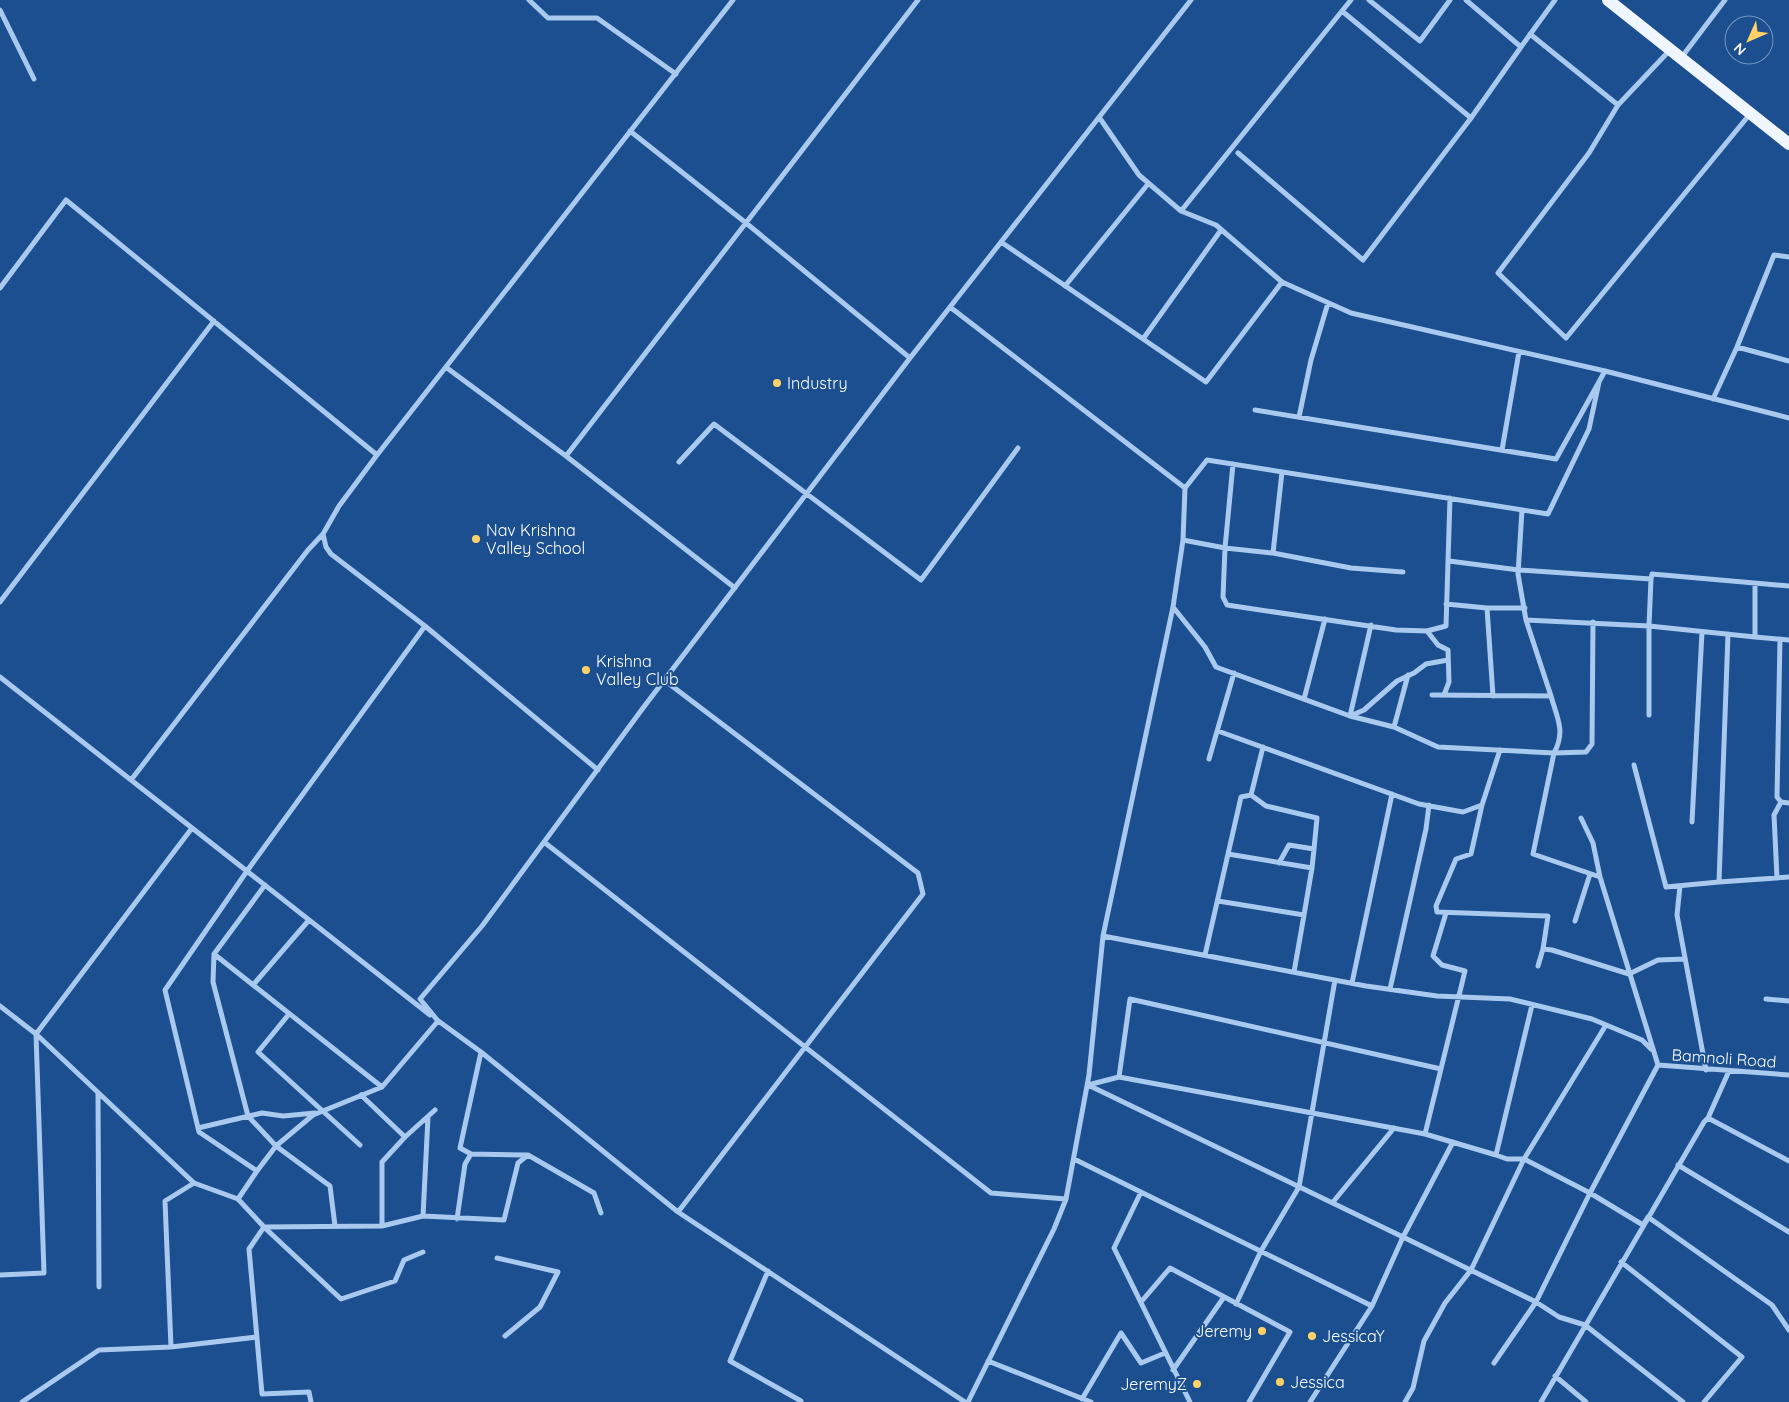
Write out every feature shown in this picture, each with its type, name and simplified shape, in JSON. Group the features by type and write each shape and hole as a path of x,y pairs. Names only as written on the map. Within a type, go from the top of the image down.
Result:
{"main road":[{"path":"1608,0 1789,144"}],"street":[{"path":"529,0 548,18 597,18 676,74"},
{"path":"131,780 308,550 323,534 339,506 377,455 447,368 733,0"},
{"path":"566,456 918,0"},
{"path":"438,1021 420,999 482,926 664,680 806,493 1191,0"},
{"path":"1182,211 1351,0"},
{"path":"1370,0 1420,41 1450,0"},
{"path":"1466,0 1521,47"},
{"path":"1238,153 1364,260 1471,118 1555,0"},
{"path":"1681,58 1725,0"},
{"path":"0,10 34,79"},
{"path":"1342,11 1471,118"},
{"path":"1530,34 1618,105"},
{"path":"1670,50 1618,105 1589,152 1498,273 1566,338 1750,114"},
{"path":"1099,117 1139,176 1182,211 1216,225 1282,282 1351,313 1605,371 1789,418"},
{"path":"630,131 746,223 910,358"},
{"path":"1065,286 1148,184"},
{"path":"0,288 66,200 377,455"},
{"path":"1143,339 1221,230"},
{"path":"1001,242 1206,382 1282,282"},
{"path":"1713,399 1737,347 1774,255 1789,257"},
{"path":"1299,417 1328,302"},
{"path":"950,307 1184,488"},
{"path":"0,602 214,321"},
{"path":"1737,347 1789,361"},
{"path":"1502,450 1519,352"},
{"path":"447,368 566,456 735,588"},
{"path":"1255,410 1556,459 1605,371"},
{"path":"0,677 438,1021 481,1052 678,1212 966,1402 1054,1229 1066,1199 1088,1085 1103,936 1173,607 1183,540 1184,488 1207,460 1548,514 1589,429 1599,382"},
{"path":"678,462 714,424 921,580 1018,448"},
{"path":"1233,464 1225,548 1223,597 1227,605 1396,630 1427,631 1446,626 1450,498"},
{"path":"1273,554 1282,472"},
{"path":"1522,510 1518,570 1526,620 1561,727 1533,854 1600,877"},
{"path":"323,534 326,548 331,554 425,626 598,770"},
{"path":"1183,540 1351,568 1403,572"},
{"path":"1449,561 1518,570 1651,579"},
{"path":"1649,715 1649,626 1652,574 1789,586"},
{"path":"1755,584 1755,637"},
{"path":"1446,604 1487,608 1524,608"},
{"path":"1173,607 1204,647 1216,667 1234,674 1350,716 1394,727 1438,747 1554,753 1586,752 1592,744 1593,622"},
{"path":"1487,608 1493,696"},
{"path":"1304,699 1325,619"},
{"path":"1526,620 1649,626 1789,640"},
{"path":"1350,716 1371,625"},
{"path":"257,1170 198,1132 165,990 247,871 425,626"},
{"path":"1427,631 1438,645 1448,650 1449,682 1444,695"},
{"path":"1692,822 1702,632"},
{"path":"1719,882 1728,634"},
{"path":"1780,639 1777,796 1781,802 1789,803"},
{"path":"1350,716 1364,710 1397,680 1408,676 1426,664 1448,660"},
{"path":"1209,759 1234,674"},
{"path":"1394,727 1408,676"},
{"path":"664,680 918,873 923,894 678,1212"},
{"path":"1432,695 1551,696"},
{"path":"1218,731 1429,806 1462,812 1482,806"},
{"path":"1251,795 1263,747"},
{"path":"1500,750 1482,806 1471,854 1456,858 1436,906 1438,912 1446,913 1548,916 1543,949 1538,966"},
{"path":"1634,765 1666,887 1789,877"},
{"path":"1352,983 1392,794"},
{"path":"1205,955 1241,797 1251,795 1266,806 1317,818 1312,868 1294,972"},
{"path":"1777,878 1774,815 1781,802"},
{"path":"1390,989 1426,829 1429,806"},
{"path":"1494,1363 1536,1302 1590,1193 1658,1065 1600,877 1593,843 1581,818"},
{"path":"0,1275 44,1273 36,1034 192,828"},
{"path":"544,842 992,1193 1066,1199"},
{"path":"1279,863 1290,844 1314,849"},
{"path":"1228,854 1312,868"},
{"path":"1575,921 1590,874"},
{"path":"265,885 214,954 213,982 248,1116 276,1146 330,1186 335,1226"},
{"path":"1680,886 1677,915 1706,1070"},
{"path":"1218,901 1304,915"},
{"path":"1425,1134 1465,971 1442,965 1433,956 1446,913"},
{"path":"253,985 309,920"},
{"path":"1103,936 1390,989 1437,996 1510,999 1592,1019 1642,1040 1653,1051"},
{"path":"1543,949 1552,950 1629,974 1658,960 1685,959"},
{"path":"214,954 382,1087"},
{"path":"1236,1304 1261,1251 1298,1187 1335,980"},
{"path":"1119,1077 1130,999 1441,1069"},
{"path":"1766,999 1789,1000"},
{"path":"1496,1155 1532,1004"},
{"path":"0,1006 36,1034 194,1183 238,1199 264,1227 341,1299 395,1280 404,1260 423,1252"},
{"path":"289,1014 258,1052 320,1112 360,1145"},
{"path":"238,1199 276,1146 313,1115 382,1087 438,1021"},
{"path":"1405,1402 1413,1388 1424,1341 1445,1303 1471,1270 1524,1159 1606,1025"},
{"path":"481,1052 460,1148 472,1154 528,1155 594,1193 601,1213"},
{"name":"Bamnoli Road","path":"1658,1065 1789,1075"},
{"path":"1541,1402 1621,1262 1708,1118 1729,1071"},
{"path":"1088,1085 1119,1077 1425,1134 1507,1159 1524,1159 1590,1193 1643,1225 1648,1217"},
{"path":"1088,1085 1298,1187 1334,1202 1536,1302 1559,1317 1585,1325 1683,1402"},
{"path":"98,1093 99,1287"},
{"path":"361,1095 405,1137"},
{"path":"382,1226 382,1162 405,1137 435,1110"},
{"path":"198,1128 262,1113 283,1116 320,1112"},
{"path":"423,1216 428,1117"},
{"path":"1708,1118 1789,1161"},
{"path":"1334,1202 1394,1128"},
{"path":"1310,1402 1372,1306 1403,1237 1453,1142"},
{"path":"457,1219 465,1164 472,1154"},
{"path":"264,1227 382,1226 423,1216 504,1220 518,1163 528,1155"},
{"path":"1074,1159 1372,1306"},
{"path":"1678,1166 1789,1232"},
{"path":"172,1347 165,1201 194,1183"},
{"path":"1141,1192 1114,1248 1190,1402"},
{"path":"1648,1217 1772,1305 1789,1330"},
{"path":"264,1227 249,1249 262,1394 309,1392 311,1402"},
{"path":"497,1258 558,1272 540,1307 505,1336"},
{"path":"1621,1262 1742,1357 1704,1402"},
{"path":"1141,1302 1170,1268 1290,1332 1249,1402"},
{"path":"768,1271 730,1361 801,1401"},
{"path":"1173,1370 1224,1297"},
{"path":"1082,1398 1121,1333 1141,1363 1165,1353"},
{"path":"22,1402 99,1350 172,1347 257,1337"},
{"path":"988,1361 1091,1402"},
{"path":"1555,1376 1586,1402"}],"place":[{"name":"Industry","path":"777,383"},
{"name":"Nav Krishna Valley School","path":"476,539"},
{"name":"Krishna Valley Club","path":"586,670"},
{"name":"Jeremy","path":"1262,1331"},
{"name":"JessicaY","path":"1312,1336"},
{"name":"Jessica","path":"1280,1382"},
{"name":"JeremyZ","path":"1197,1384"}]}
